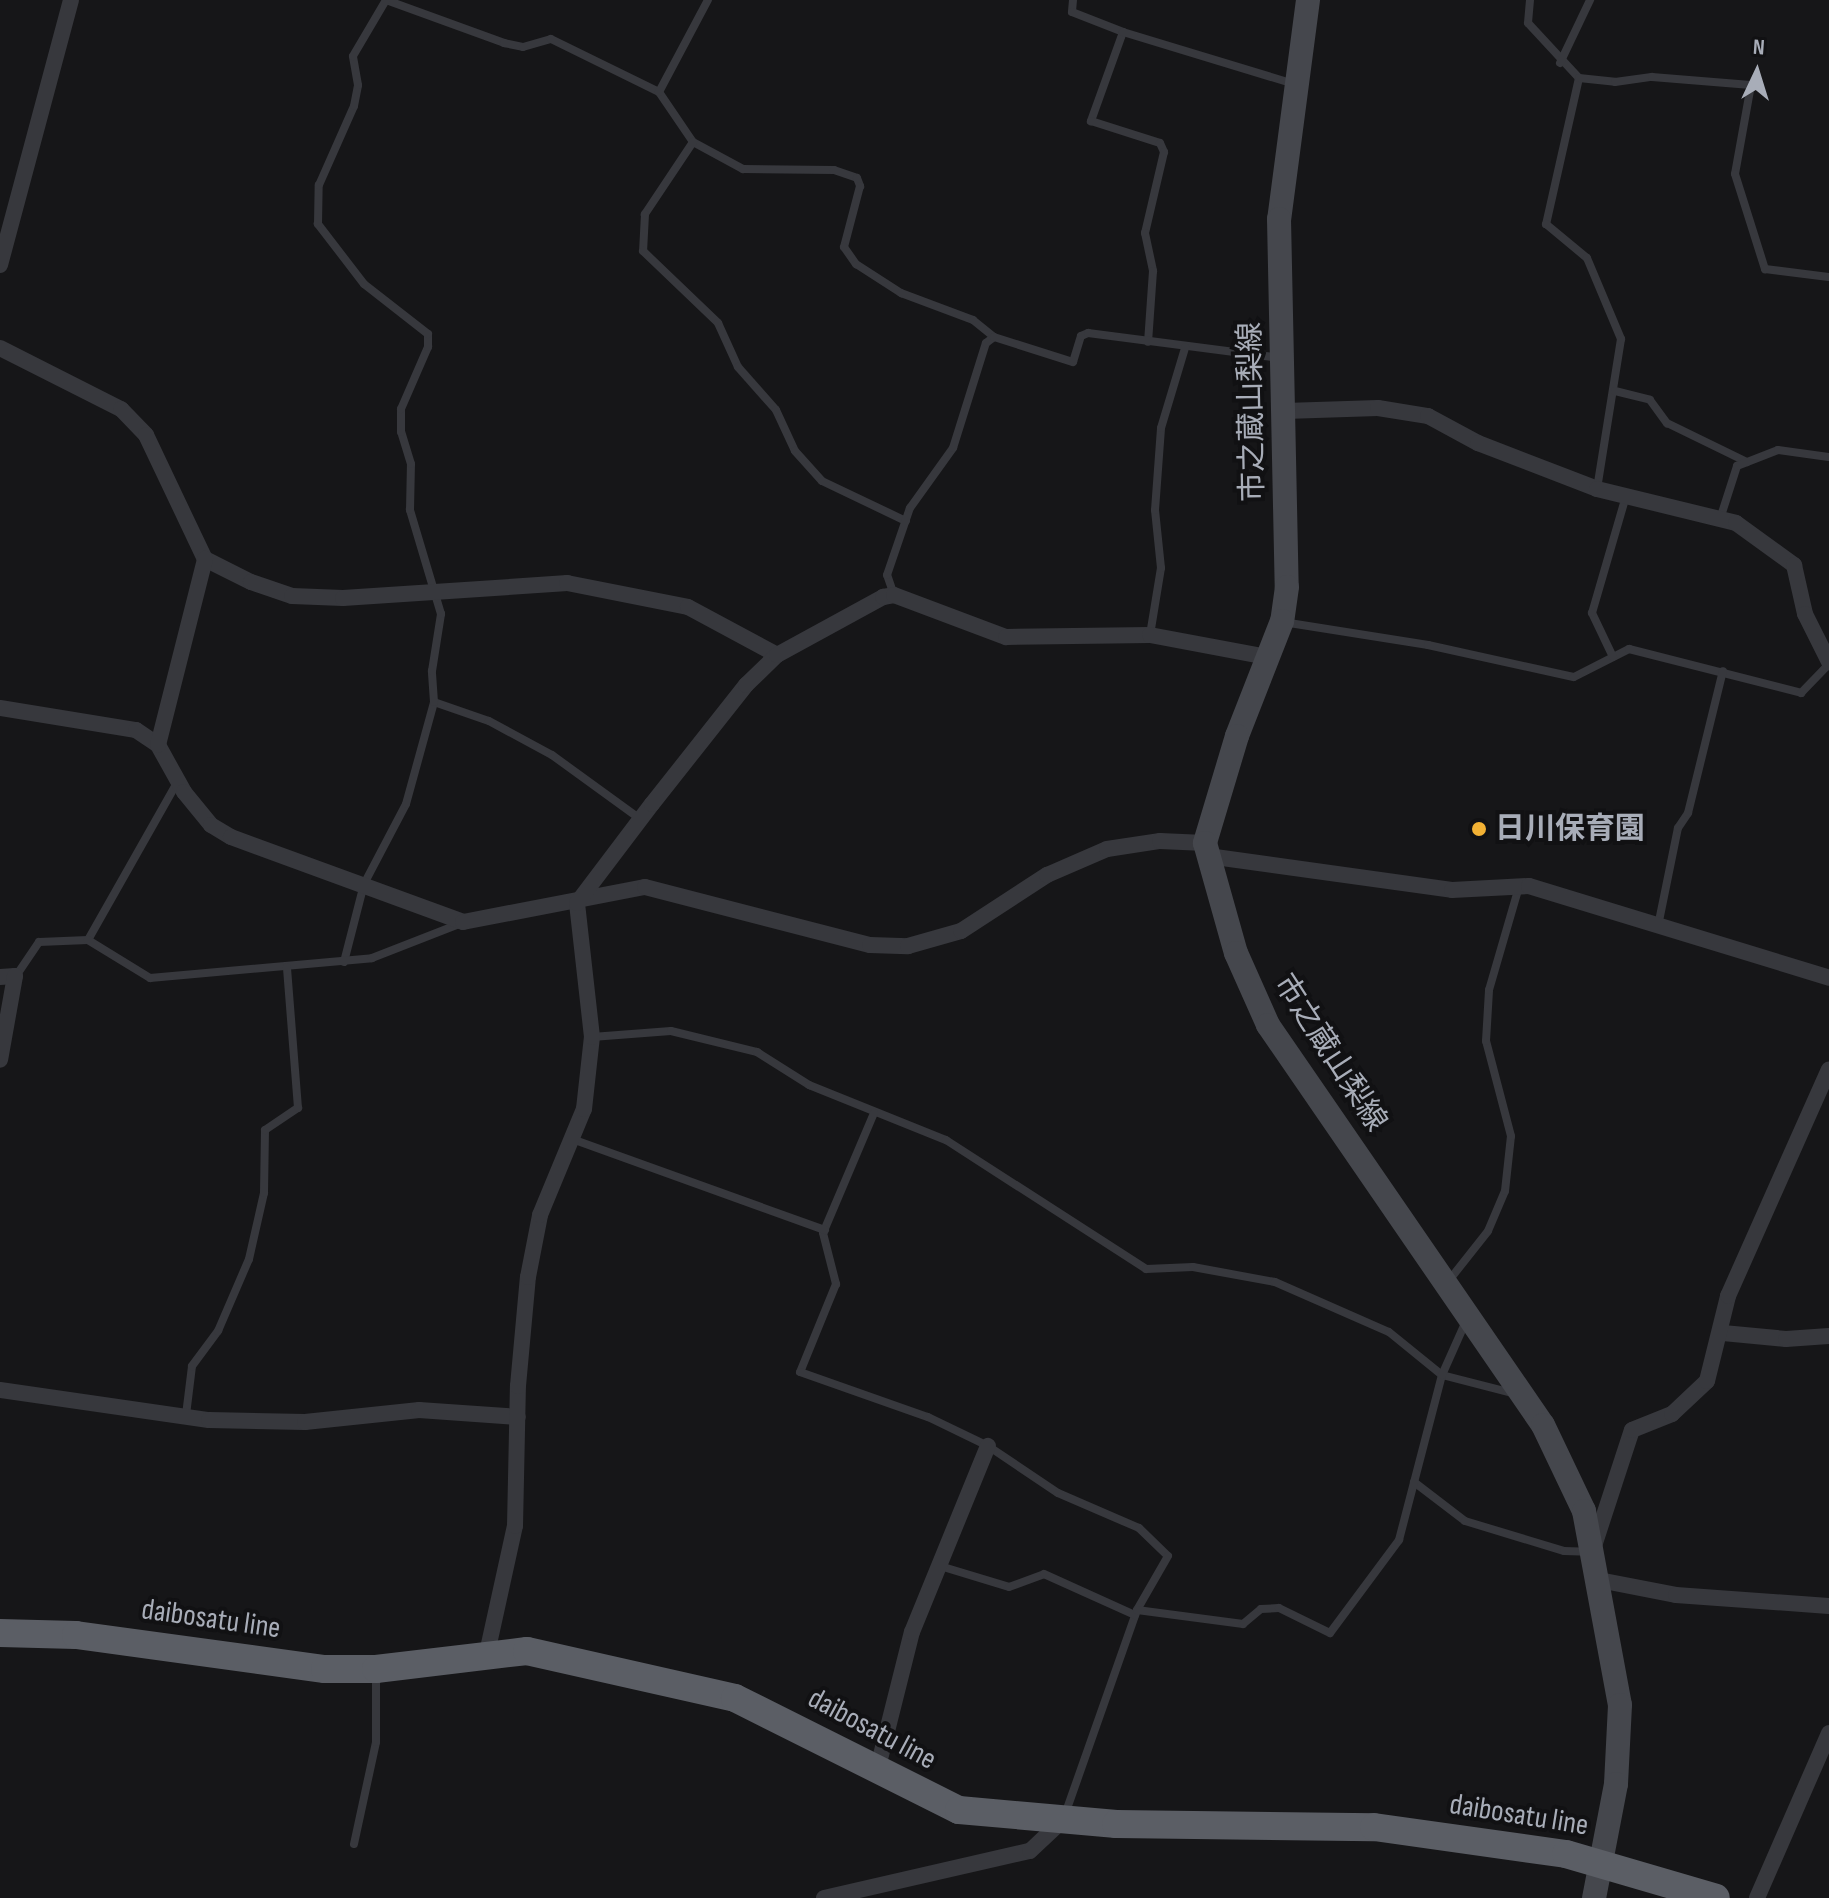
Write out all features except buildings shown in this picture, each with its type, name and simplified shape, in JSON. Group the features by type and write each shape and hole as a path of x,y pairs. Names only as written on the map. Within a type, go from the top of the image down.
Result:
{"highway":[{"name":"daibosatu line","path":"0,1633 76,1635 325,1669 376,1669 487,1653 527,1651 723,1694 959,1810 1063,1820 1374,1827 1602,1864 1716,1898"}],"main road":[{"name":"市之蔵山梨線","path":"1308,0 1279,219 1287,587 1282,621 1206,850 1236,953 1262,1015 1523,1395 1572,1481 1595,1549 1620,1705 1616,1784 1594,1898"}],"street":[{"path":"0,265 71,0"},
{"path":"0,348 121,409 146,435 205,559 158,745"},
{"path":"1285,411 1378,408 1428,416 1478,443 1597,489 1736,523 1794,565 1805,614 1829,663"},
{"path":"205,559 292,596 343,598 531,583 606,590 688,607 777,655"},
{"path":"487,1653 515,1526 518,1417 528,1277 540,1215 584,1109 592,1037 577,903 640,819 746,685 777,655 894,595 1006,637 1150,635 1268,657"},
{"path":"0,708 102,722 136,730 158,745 178,781 211,825 231,837 463,922 577,903 645,887 870,945 908,946 961,931 1047,875 1107,849 1160,841 1452,890 1519,887 1545,890 1829,978"},
{"path":"0,1060 8,977"},
{"path":"1595,1549 1632,1430 1672,1414 1694,1397 1707,1381 1723,1333 1737,1274 1829,1069"},
{"path":"1723,1333 1786,1339 1829,1336"},
{"path":"0,1390 186,1415 305,1422 419,1410 518,1417"},
{"path":"877,1771 912,1632 988,1446"},
{"path":"1599,1580 1676,1595 1829,1606"},
{"path":"1757,1898 1829,1733"},
{"path":"824,1898 1030,1851 1063,1820"}],"lane":[{"path":"344,962 364,884 406,804 434,702 439,592 416,539 410,510 411,464 401,432 401,409 428,347 428,334 364,284 318,224 319,185 354,106 358,85 353,56 386,0 504,43 523,47 551,39 659,92 693,142 743,169 834,170 857,178 860,186 844,247 856,264 901,293 973,320 994,337 1073,362 1081,336 1088,333 1284,359"},
{"path":"659,92 708,0"},
{"path":"1073,0 1072,12 1123,32 1296,85"},
{"path":"1530,0 1528,23 1560,63 1579,78 1615,82 1652,77 1751,85 1735,174 1765,269 1829,277"},
{"path":"1560,63 1590,0"},
{"path":"1123,32 1091,121 1160,143 1164,152 1145,233 1153,271 1148,342"},
{"path":"1579,78 1546,224 1587,258 1621,339 1597,489"},
{"path":"693,142 645,214 643,251 718,323 738,367 776,410 795,451 822,481 906,521"},
{"path":"894,595 887,575 906,521 922,486 953,448 986,343 994,337"},
{"path":"1150,635 1161,568 1155,510 1161,428 1185,348"},
{"path":"1615,391 1650,400 1667,423 1747,462"},
{"path":"1720,519 1737,466 1778,450 1829,457"},
{"path":"1613,657 1592,613 1626,496"},
{"path":"1282,621 1428,645 1574,677 1629,649 1801,693 1829,663"},
{"path":"1658,926 1678,828 1688,813 1723,671"},
{"path":"434,702 489,721 552,755 640,819"},
{"path":"88,940 178,781"},
{"path":"1447,1284 1488,1231 1505,1191 1511,1136 1486,1041 1489,990 1519,887"},
{"path":"8,977 39,942 88,940 150,978 372,958 463,922"},
{"path":"186,1415 192,1366 218,1331 249,1259 264,1193 265,1130 298,1108 287,967"},
{"path":"592,1037 671,1031 757,1052 809,1085 946,1140 1146,1269 1193,1267 1275,1282 1389,1332 1442,1375 1523,1395"},
{"path":"874,1113 825,1230 823,1247 836,1284 800,1372 928,1417 988,1446 1058,1493 1139,1528 1168,1556 1136,1612 1063,1820"},
{"path":"572,1139 825,1230"},
{"path":"940,1566 1009,1587 1044,1574 1136,1612 1243,1624 1261,1609 1279,1608 1330,1633 1399,1540 1442,1375 1468,1315"},
{"path":"1414,1482 1465,1521 1564,1551 1595,1549"},
{"path":"354,1844 376,1742 376,1669"}],"place":[{"name":"日川保育園","path":"1479,829"}]}
